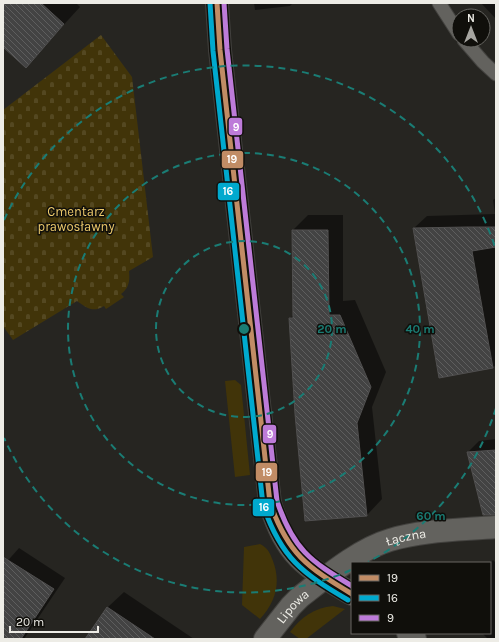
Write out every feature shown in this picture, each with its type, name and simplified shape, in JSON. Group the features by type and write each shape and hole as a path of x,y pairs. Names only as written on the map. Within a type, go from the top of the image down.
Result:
{"street":[{"path":"217,3 221,58 270,503 278,528 289,547 306,564 325,578 351,593"},
{"name":"Łączna","path":"325,578 368,549 390,540 412,536 496,527"},
{"name":"Lipowa","path":"266,639 291,606 325,578"}],"lane":[{"path":"439,3 451,22"},
{"path":"471,48 496,74"}],"green space":[{"name":"Cmentarz prawosławny","path":"101,35 132,77 153,257 129,271 128,284 126,289 121,294 124,297 106,309 104,306 97,309 90,309 77,301 13,340 3,326 3,110"},
{"path":"235,380 241,385 250,475 235,477 225,381"},
{"path":"260,544 270,553 277,577 277,584 276,592 270,606 260,619 242,605 244,547"},
{"path":"333,606 345,609 306,639 300,639 290,632 308,614"}],"building":[{"path":"3,3 41,3 64,24 26,68 3,47"},
{"path":"496,227 496,247 472,251 493,368 439,378 413,228"},
{"path":"292,230 328,230 329,315 340,315 371,387 357,423 367,516 305,521 295,414 289,318 293,318"},
{"path":"496,450 496,515 483,515 467,452"},
{"path":"3,557 54,589 21,639 3,639"},
{"path":"107,607 155,639 85,639"}],"transit line":[{"name":"16","path":"210,3 213,51 263,505 277,538 295,562 318,581 348,600"},
{"name":"19","path":"217,3 220,50 270,503 284,535 301,558 323,576 351,593"},
{"name":"9","path":"224,3 227,49 277,501 290,531 305,552 325,569 351,585"}]}
